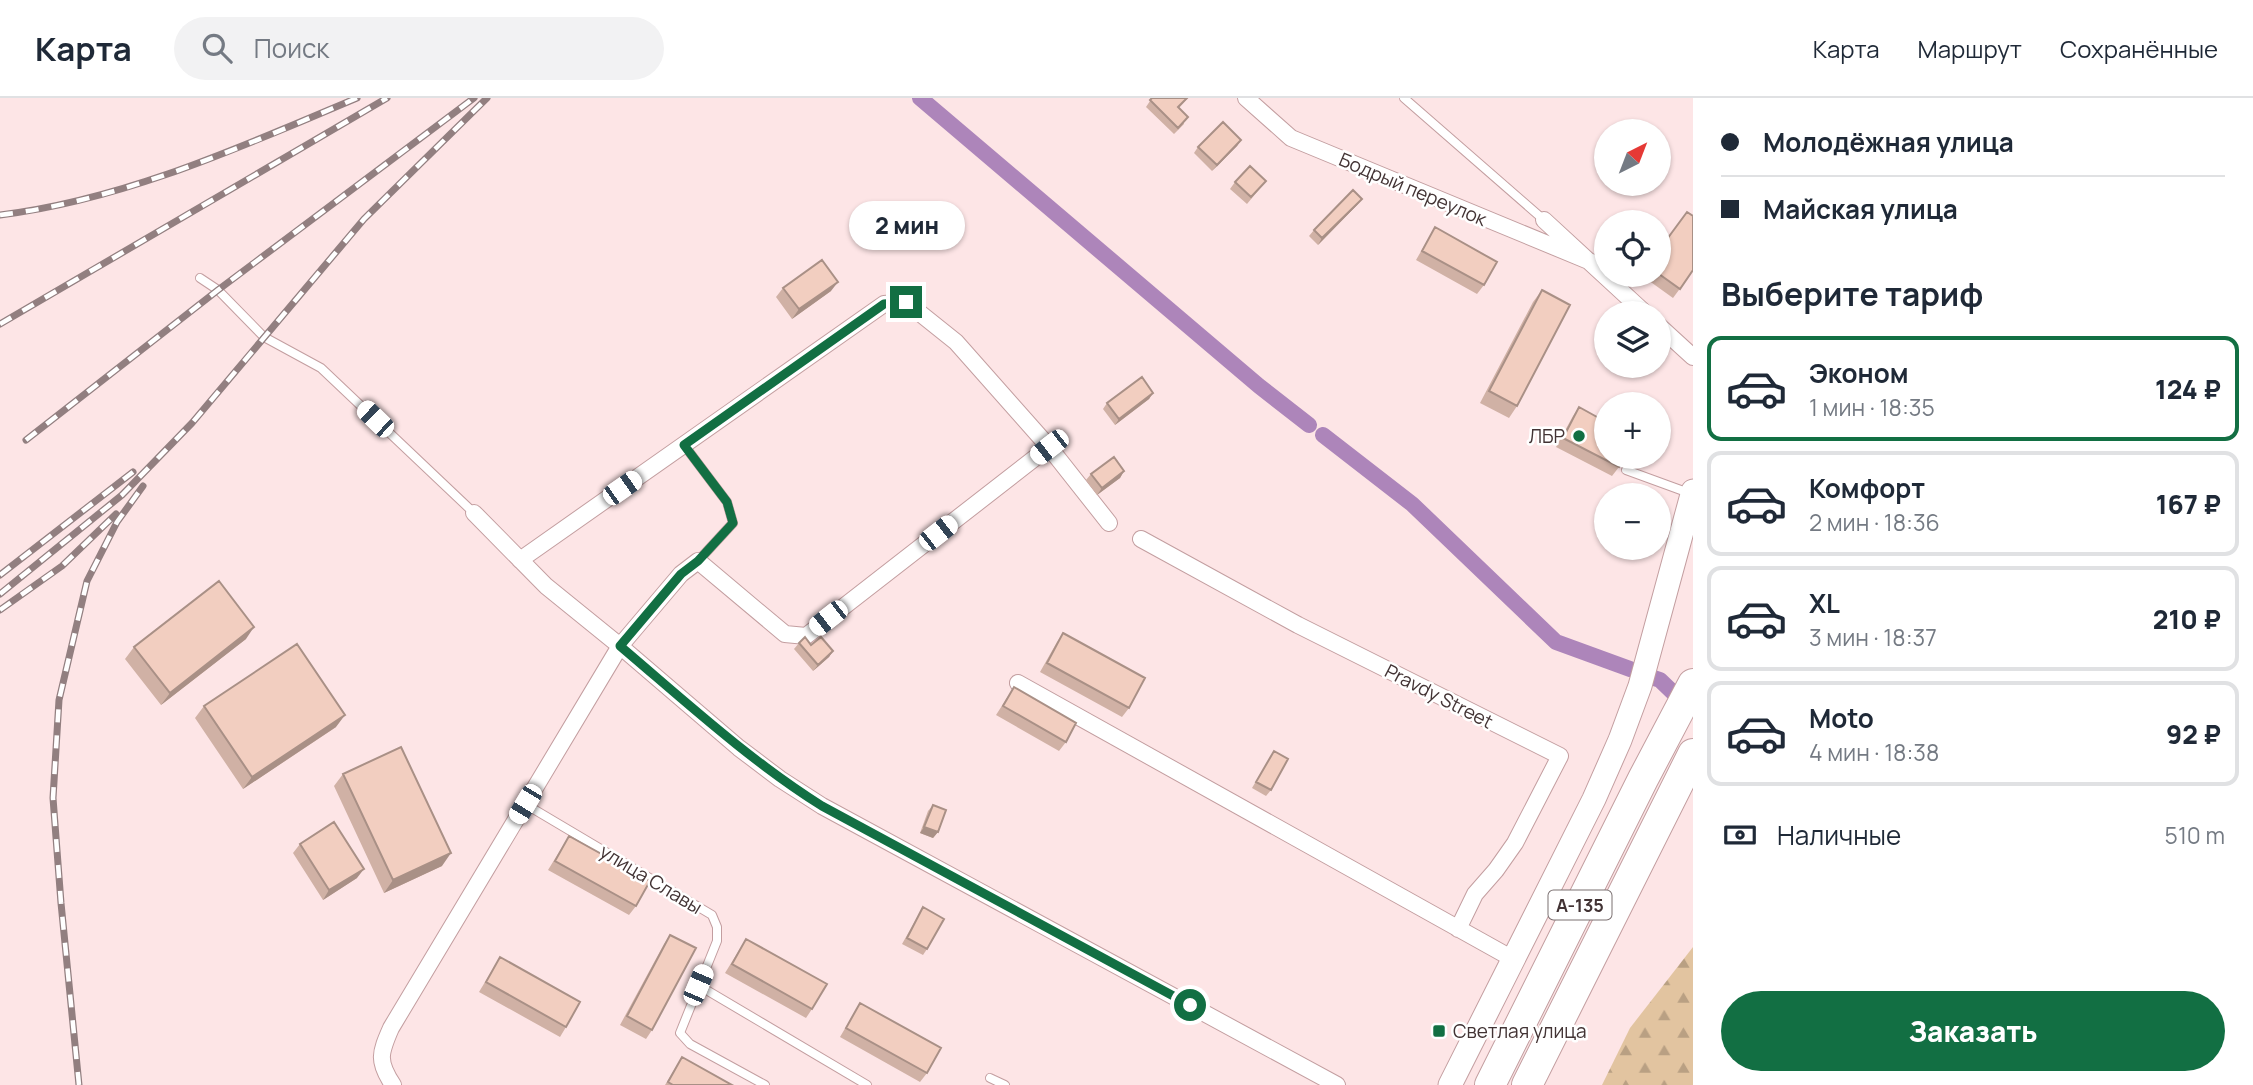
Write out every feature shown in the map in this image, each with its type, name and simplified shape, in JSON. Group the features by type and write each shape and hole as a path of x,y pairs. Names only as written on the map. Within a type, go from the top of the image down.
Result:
{"highway":[{"name":"А-135","path":"1490,1085 1693,684"},
{"name":"А-135","path":"1527,1085 1693,754"}],"street":[{"name":"Бодрый переулок","path":"1246,98 1290,138 1591,262"},
{"path":"1544,220 1633,301"},
{"path":"520,559 884,304 906,302 956,342 1049,447 1109,523"},
{"path":"1671,337 1693,358"},
{"path":"393,1085 382,1066 382,1049 391,1028 620,646 681,574 698,561 785,634 806,636 1049,447"},
{"path":"1450,1085 1594,799 1620,740 1640,686 1693,492"},
{"path":"474,513 546,586 739,748 780,779 822,806 1337,1085"},
{"name":"Pravdy Street","path":"1141,539 1298,625 1560,757 1515,844 1475,894 1458,929"},
{"path":"1018,683 1513,960"}],"lane":[{"path":"1404,98 1544,220"},
{"path":"200,278 218,290 264,337 321,368 474,513"},
{"path":"684,445 727,502 733,523 698,561"},
{"path":"1626,470 1693,492"},
{"name":"улица Славы","path":"525,804 712,915 717,927 717,941 680,1033 690,1044 765,1085"},
{"path":"698,985 867,1085"},
{"path":"990,1077 1005,1085"}],"green space":[{"path":"1693,947 1693,1085 1602,1085 1630,1028"}],"building":[{"path":"1187,98 1178,107 1188,117 1178,128 1150,100"},
{"path":"1223,122 1241,140 1217,165 1198,147"},
{"path":"1250,166 1266,181 1251,197 1235,182"},
{"path":"1353,190 1362,199 1322,238 1314,230"},
{"path":"1687,212 1693,216 1693,270 1680,289 1671,283 1671,234"},
{"path":"1435,227 1497,262 1484,285 1422,251"},
{"path":"822,260 838,282 799,309 783,288"},
{"path":"1542,290 1570,305 1517,406 1489,391"},
{"path":"1142,377 1153,393 1119,419 1107,403"},
{"path":"1579,407 1594,415 1594,454 1563,438"},
{"path":"1114,457 1124,471 1102,488 1091,474"},
{"path":"219,581 254,627 170,693 134,647"},
{"path":"1063,633 1145,678 1129,708 1047,663"},
{"path":"805,637 811,645 821,637 833,651 818,665 799,643"},
{"path":"297,644 345,715 252,777 204,706"},
{"path":"1014,687 1076,723 1066,742 1003,706"},
{"path":"401,747 451,853 393,880 343,774"},
{"path":"1274,751 1288,759 1271,790 1256,782"},
{"path":"933,805 946,810 938,832 924,827"},
{"path":"334,822 364,869 329,890 300,844"},
{"path":"569,836 650,881 636,906 555,861"},
{"path":"923,907 944,919 927,949 907,938"},
{"path":"670,935 696,948 652,1030 627,1016"},
{"path":"746,939 827,984 812,1009 732,964"},
{"path":"500,957 580,1002 566,1027 486,982"},
{"path":"860,1003 941,1048 927,1073 846,1028"},
{"path":"682,1057 732,1085 673,1085 668,1082"}],"waterway":[{"path":"920,98 1259,386 1309,425"},
{"path":"1323,435 1412,504 1556,642 1630,669"},
{"path":"1651,677 1660,680 1687,706"}],"railway":[{"path":"0,215 46,208 137,184 227,152 357,98"},
{"path":"0,324 387,98"},
{"path":"26,440 218,290 474,98"},
{"path":"0,594 122,495 192,423 364,219 487,98"},
{"path":"0,575 133,472"},
{"path":"79,1085 53,798 59,700 87,581 117,522 143,486"},
{"path":"0,610 62,566 116,514"}],"place":[{"name":"ЛБР","path":"1579,436"},
{"name":"Светлая улица","path":"1439,1031"}],"route":[{"path":"906,302 884,304 684,445 727,502 733,523 698,561 681,574 620,646 739,748 822,806 1190,1005"}]}
